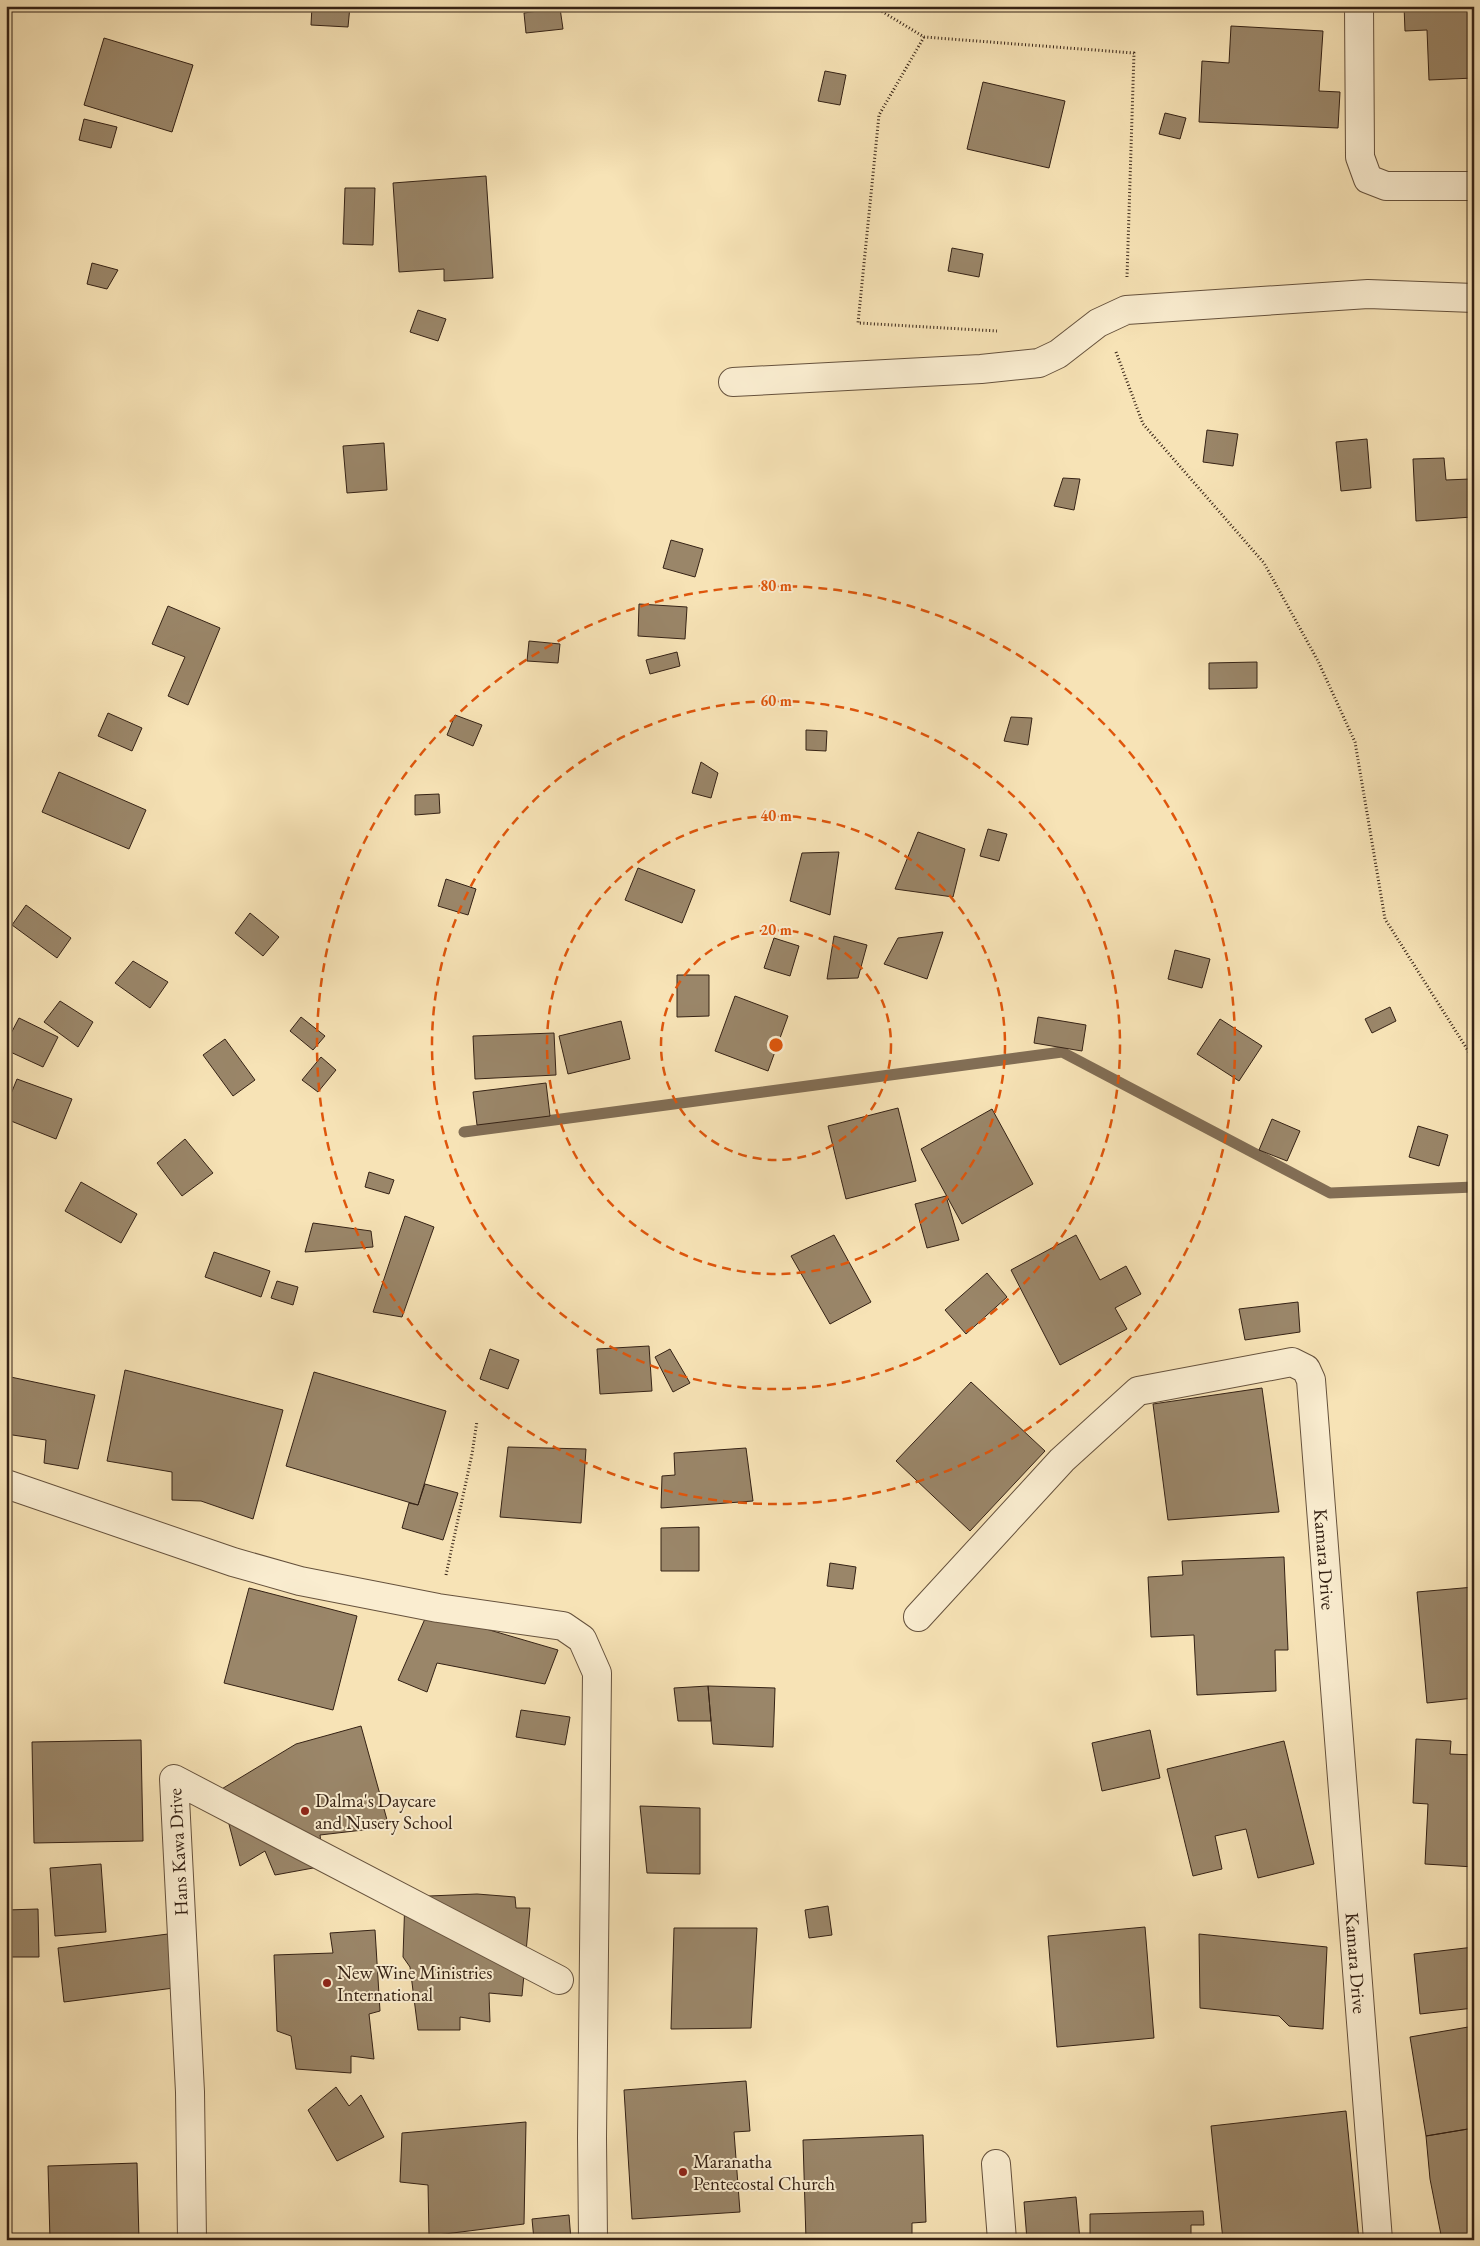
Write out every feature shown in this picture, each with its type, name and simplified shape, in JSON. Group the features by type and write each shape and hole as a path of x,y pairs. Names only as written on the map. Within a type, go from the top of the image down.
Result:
{"street":[{"path":"1359,6 1360,157 1368,180 1386,186 1474,186"},
{"path":"733,382 981,369 1039,363 1058,354 1098,323 1126,310 1368,294 1474,298"},
{"name":"Kamara Drive","path":"918,1617 1062,1460 1138,1390 1292,1362 1306,1369 1311,1380 1378,2240"},
{"path":"6,1484 233,1562 300,1581 438,1608 563,1626 582,1639 597,1673 592,2138 593,2240"},
{"name":"Hans Kawa Drive","path":"192,2240 190,2092 174,1779 559,1980"},
{"path":"996,2164 1002,2240"}],"path":[{"path":"873,6 924,37 1134,53 1126,310"},
{"path":"924,37 879,115 858,322 1003,331"},
{"path":"1078,340 1117,352 1143,424 1264,563 1318,661 1355,742 1385,919 1474,1060"},
{"path":"438,1608 472,1454 477,1421"}],"building":[{"path":"312,6 350,6 348,27 311,25"},
{"path":"1404,6 1474,6 1474,78 1429,80 1427,30 1405,31"},
{"path":"560,8 563,29 526,33 524,13"},
{"path":"1231,26 1323,31 1319,91 1340,92 1338,128 1199,122 1202,61 1229,63"},
{"path":"104,38 193,65 172,132 84,105"},
{"path":"825,71 846,75 840,105 818,101"},
{"path":"983,82 1065,101 1049,168 967,149"},
{"path":"1165,113 1186,118 1180,139 1159,134"},
{"path":"84,119 117,127 111,148 79,140"},
{"path":"486,176 493,278 444,281 444,269 399,272 393,183"},
{"path":"345,188 375,188 373,245 343,244"},
{"path":"952,248 983,254 979,277 948,271"},
{"path":"92,263 118,270 107,289 87,284"},
{"path":"418,310 446,319 438,341 410,332"},
{"path":"1207,430 1238,434 1233,466 1203,462"},
{"path":"1367,439 1371,488 1341,491 1336,442"},
{"path":"384,443 387,490 347,493 343,446"},
{"path":"1444,458 1446,480 1470,479 1472,517 1416,521 1413,459"},
{"path":"1063,478 1080,479 1074,510 1054,506"},
{"path":"671,540 703,549 695,577 663,568"},
{"path":"639,604 687,607 685,639 638,636"},
{"path":"168,606 220,628 188,705 168,696 185,657 152,644"},
{"path":"529,641 560,644 558,663 527,661"},
{"path":"677,652 680,666 650,674 646,660"},
{"path":"1257,662 1257,688 1209,689 1209,663"},
{"path":"108,713 142,728 132,751 98,736"},
{"path":"455,715 482,725 473,746 447,735"},
{"path":"1011,717 1032,718 1028,745 1004,741"},
{"path":"806,730 827,731 826,751 806,750"},
{"path":"701,762 718,773 711,798 692,793"},
{"path":"59,772 146,810 129,849 42,812"},
{"path":"439,794 440,813 415,815 415,795"},
{"path":"988,829 1007,834 999,861 980,856"},
{"path":"918,832 965,849 953,897 895,889"},
{"path":"839,852 830,915 790,901 802,853"},
{"path":"638,868 695,890 682,923 625,900"},
{"path":"446,879 476,889 468,915 438,906"},
{"path":"26,905 71,938 57,958 12,925"},
{"path":"250,913 279,937 263,956 235,933"},
{"path":"943,932 927,979 884,964 898,938"},
{"path":"834,936 867,945 858,978 827,979"},
{"path":"774,938 799,946 790,976 764,968"},
{"path":"1175,950 1210,959 1202,988 1168,979"},
{"path":"133,961 168,982 150,1008 115,983"},
{"path":"677,975 709,975 709,1016 677,1017"},
{"path":"735,996 788,1016 768,1071 715,1051"},
{"path":"60,1001 93,1022 78,1047 44,1022"},
{"path":"1390,1007 1396,1021 1372,1033 1365,1019"},
{"path":"301,1017 325,1036 313,1050 290,1031"},
{"path":"1038,1017 1086,1025 1082,1051 1034,1043"},
{"path":"19,1018 58,1037 43,1067 6,1050 6,1043"},
{"path":"1220,1019 1262,1046 1239,1081 1197,1054"},
{"path":"621,1021 630,1059 568,1074 559,1036"},
{"path":"554,1033 556,1075 475,1079 473,1036"},
{"path":"225,1039 255,1080 233,1096 203,1055"},
{"path":"321,1057 336,1070 318,1092 302,1080"},
{"path":"17,1079 72,1099 56,1139 6,1119 6,1106"},
{"path":"546,1083 550,1116 477,1125 473,1092"},
{"path":"898,1108 916,1181 846,1199 828,1126"},
{"path":"992,1109 1033,1184 962,1224 921,1149"},
{"path":"1272,1119 1300,1131 1287,1161 1259,1150"},
{"path":"1418,1126 1448,1135 1439,1166 1409,1157"},
{"path":"185,1139 213,1173 182,1196 157,1163"},
{"path":"369,1172 394,1180 389,1194 365,1187"},
{"path":"81,1182 137,1214 121,1243 65,1211"},
{"path":"946,1196 959,1240 927,1248 915,1204"},
{"path":"405,1216 434,1227 402,1317 373,1312"},
{"path":"313,1223 371,1231 373,1247 305,1252"},
{"path":"834,1235 871,1302 830,1324 791,1256"},
{"path":"1076,1235 1100,1280 1126,1266 1141,1294 1115,1308 1127,1329 1060,1365 1011,1270"},
{"path":"214,1252 270,1271 261,1297 205,1277"},
{"path":"987,1273 1007,1297 966,1334 945,1310"},
{"path":"277,1281 298,1287 293,1305 271,1298"},
{"path":"1298,1302 1300,1332 1245,1340 1239,1309"},
{"path":"649,1346 652,1391 600,1394 597,1349"},
{"path":"490,1349 519,1360 508,1389 480,1379"},
{"path":"670,1349 690,1383 673,1392 655,1357"},
{"path":"125,1370 283,1410 253,1519 201,1501 172,1500 172,1472 107,1461"},
{"path":"314,1372 446,1411 418,1505 286,1466"},
{"path":"6,1376 95,1395 78,1469 44,1463 46,1440 6,1434"},
{"path":"971,1382 1045,1451 970,1531 896,1461"},
{"path":"1262,1388 1279,1512 1168,1520 1153,1404"},
{"path":"508,1447 586,1449 581,1523 500,1517"},
{"path":"746,1448 753,1501 661,1508 662,1476 675,1475 674,1453"},
{"path":"425,1484 458,1493 443,1540 402,1528 409,1503 418,1505"},
{"path":"699,1527 699,1571 661,1571 661,1528"},
{"path":"1284,1557 1288,1650 1275,1650 1276,1691 1197,1695 1194,1635 1151,1637 1148,1577 1183,1575 1182,1561"},
{"path":"830,1563 856,1567 853,1589 827,1586"},
{"path":"1474,1587 1474,1698 1427,1703 1417,1592"},
{"path":"249,1588 357,1616 333,1710 224,1683"},
{"path":"428,1612 558,1650 545,1684 437,1663 427,1692 398,1680"},
{"path":"708,1686 711,1721 678,1721 674,1688"},
{"path":"708,1686 775,1688 773,1747 713,1744"},
{"path":"521,1710 570,1717 565,1745 516,1737"},
{"name":"Dalma's Daycare and Nusery School","path":"361,1726 389,1827 320,1835 324,1866 275,1875 265,1851 240,1866 220,1790 296,1744"},
{"path":"1150,1730 1160,1778 1102,1791 1092,1743"},
{"path":"1416,1739 1451,1741 1450,1754 1474,1755 1474,1867 1425,1864 1428,1804 1413,1803"},
{"path":"141,1740 143,1841 34,1843 32,1742"},
{"path":"1284,1741 1314,1864 1258,1878 1246,1829 1215,1836 1222,1869 1193,1876 1167,1769"},
{"path":"640,1806 700,1808 700,1874 647,1873"},
{"path":"101,1864 106,1932 55,1936 50,1868"},
{"path":"477,1894 515,1897 516,1908 530,1908 522,1996 489,1993 490,2022 460,2017 460,2030 418,2030 410,1967 403,1957 405,1897"},
{"path":"828,1906 832,1935 809,1938 805,1910"},
{"path":"38,1909 39,1957 6,1957 6,1910"},
{"path":"1145,1927 1154,2038 1057,2047 1048,1936"},
{"path":"674,1928 757,1928 751,2028 671,2029"},
{"name":"New Wine Ministries International","path":"375,1930 380,2011 369,2014 374,2059 351,2056 351,2073 296,2069 291,2036 277,2031 274,1955 333,1953 330,1933"},
{"path":"168,1934 174,1988 64,2002 58,1948"},
{"path":"1199,1934 1327,1947 1323,2029 1289,2026 1279,2016 1200,2008"},
{"path":"1474,1947 1474,2008 1420,2014 1414,1954"},
{"path":"1474,2026 1474,2128 1426,2136 1410,2037"},
{"name":"Maranatha Pentecostal Church","path":"746,2081 750,2131 734,2132 740,2212 632,2219 624,2090"},
{"path":"336,2087 349,2106 361,2095 384,2137 337,2161 308,2110"},
{"path":"1346,2111 1359,2240 1223,2240 1211,2126"},
{"path":"526,2122 524,2224 429,2236 428,2185 400,2182 402,2133"},
{"path":"1474,2128 1474,2240 1442,2240 1430,2179 1426,2136"},
{"path":"923,2135 926,2222 912,2223 912,2240 806,2240 803,2140"},
{"path":"137,2163 139,2240 50,2240 48,2166"},
{"path":"1076,2197 1080,2240 1027,2240 1024,2202"},
{"path":"1203,2211 1204,2225 1191,2225 1191,2240 1090,2240 1090,2214"},
{"path":"569,2215 571,2240 534,2240 532,2219"}],"waterway":[{"path":"464,1132 1062,1052 1330,1193 1474,1187"}],"place":[{"name":"Dalma's Daycare and Nusery School","path":"305,1811"},
{"name":"New Wine Ministries International","path":"327,1983"},
{"name":"Maranatha Pentecostal Church","path":"683,2172"}]}
